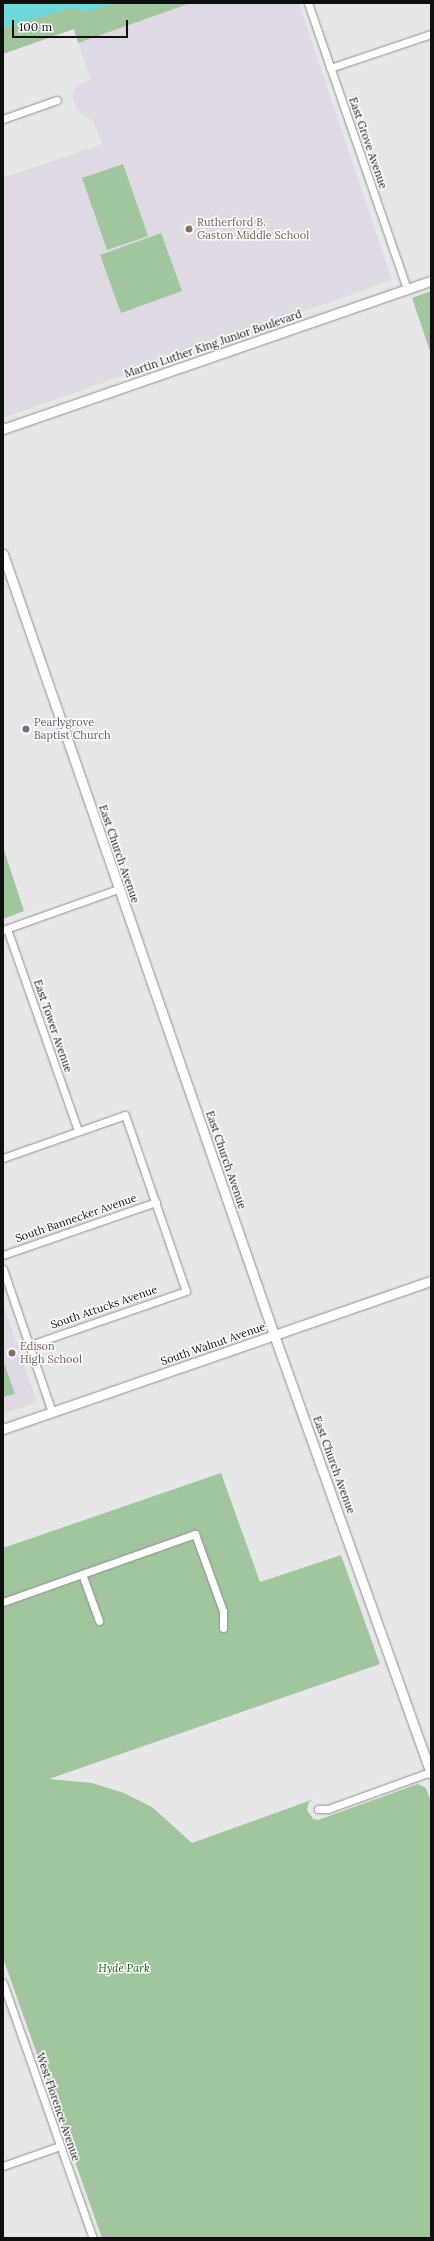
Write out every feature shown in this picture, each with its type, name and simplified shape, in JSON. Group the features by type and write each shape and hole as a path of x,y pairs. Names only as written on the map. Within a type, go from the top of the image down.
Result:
{"street":[{"name":"East Grove Avenue","path":"308,3 407,289"},
{"path":"330,68 431,34"},
{"path":"3,119 57,100"},
{"name":"Martin Luther King Junior Boulevard","path":"3,429 431,281"},
{"name":"East Church Avenue","path":"3,554 274,1335 431,1773"},
{"path":"5,929 118,889"},
{"name":"East Tower Avenue","path":"5,929 78,1131"},
{"path":"3,1158 125,1115 156,1202"},
{"name":"South Bannecker Avenue","path":"3,1255 156,1202"},
{"name":"South Attucks Avenue","path":"30,1345 186,1291 156,1202"},
{"path":"3,1269 52,1412"},
{"name":"South Walnut Avenue","path":"3,1429 431,1281"},
{"path":"3,1602 195,1534 224,1611 223,1628"},
{"path":"82,1574 99,1621"},
{"path":"318,1809 328,1809 431,1773"},
{"name":"West Florence Avenue","path":"3,1983 93,2238"},
{"path":"3,2166 60,2146"}],"shaded area":[{"name":"Rutherford B. Gaston Middle School","path":"191,3 299,3 392,280 3,418 3,178 102,144 93,121 78,111 72,97 76,86 91,80 78,43"},
{"name":"Edison High School","path":"3,1304 37,1402 3,1414"}],"green space":[{"path":"3,3 191,3 78,43 74,29 3,54"},
{"path":"123,164 148,236 107,250 82,178"},
{"path":"161,233 182,291 121,313 100,255"},
{"path":"431,291 431,354 412,298"},
{"path":"3,847 24,911 3,919"},
{"path":"3,1360 15,1394 3,1397"},
{"name":"Hyde Park","path":"221,1473 260,1582 341,1555 380,1664 49,1779 92,1783 124,1793 152,1807 192,1843 314,1799 309,1802 307,1810 313,1819 318,1820 418,1784 426,1788 431,1802 431,2238 102,2238 3,1958 3,1548"}],"water":[{"path":"3,3 114,3 88,12 69,9 3,28"}],"place":[{"name":"Rutherford B. Gaston Middle School","path":"189,229"},
{"name":"Pearlygrove Baptist Church","path":"26,729"},
{"name":"Edison High School","path":"12,1353"}]}
